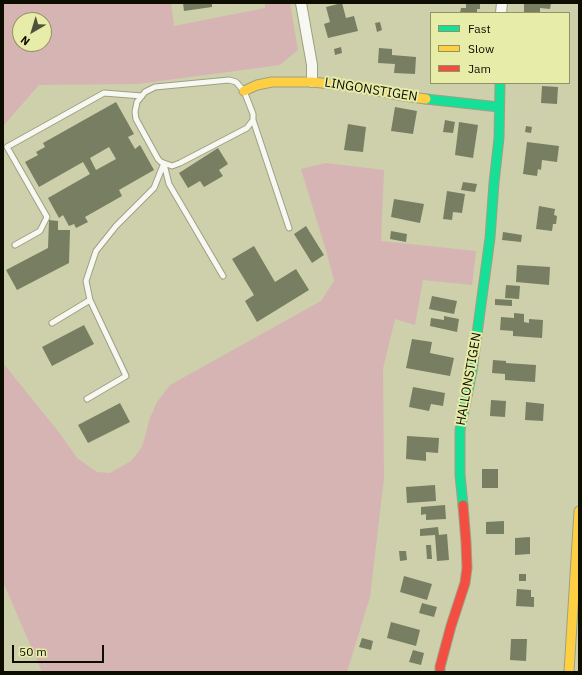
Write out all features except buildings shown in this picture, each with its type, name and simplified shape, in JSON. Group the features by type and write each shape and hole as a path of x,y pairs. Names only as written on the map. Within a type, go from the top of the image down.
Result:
{"street":[{"path":"301,3 312,65 312,82"},
{"name":"LINGONSTIGEN","path":"244,91 256,85 272,82 312,82 351,86 404,96 499,107"},
{"name":"HALLONSTIGEN","path":"440,672 451,626 466,583 466,542 460,475 460,430 472,372 490,238 499,138 500,84"},
{"path":"569,672 579,511"}],"lane":[{"path":"253,120 247,128 172,166 164,164 158,159 136,119 135,112 137,102 145,92 155,87 229,80 236,82 244,91 253,114 253,120 289,228"},
{"path":"15,245 40,231 47,217 7,147 104,92 142,96"},
{"path":"164,164 169,184 223,276"},
{"path":"87,399 126,376 90,300 86,281 96,251 116,226 154,188 164,164"},
{"path":"52,323 90,300"}],"shaded area":[{"path":"3,3 171,3 174,26 265,8 265,3 290,3 298,50 280,65 138,84 39,85 3,126"},
{"path":"326,163 384,170 381,241 476,251 472,285 423,280 415,325 395,319 383,369 384,478 370,597 347,672 42,672 3,582 3,363 61,435 77,458 97,472 110,473 131,461 142,447 150,418 157,402 170,385 321,301 334,281 301,169"}],"traffic: fast":[{"path":"463,505 460,475 460,430 472,371 490,238 499,138 500,84"},
{"path":"426,99 499,107"}],"traffic: slow":[{"path":"244,91 257,85 272,82 312,82 351,86 426,99"},
{"path":"569,672 579,511"}],"traffic: jam":[{"path":"440,672 451,626 465,583 467,568 463,505"}]}
